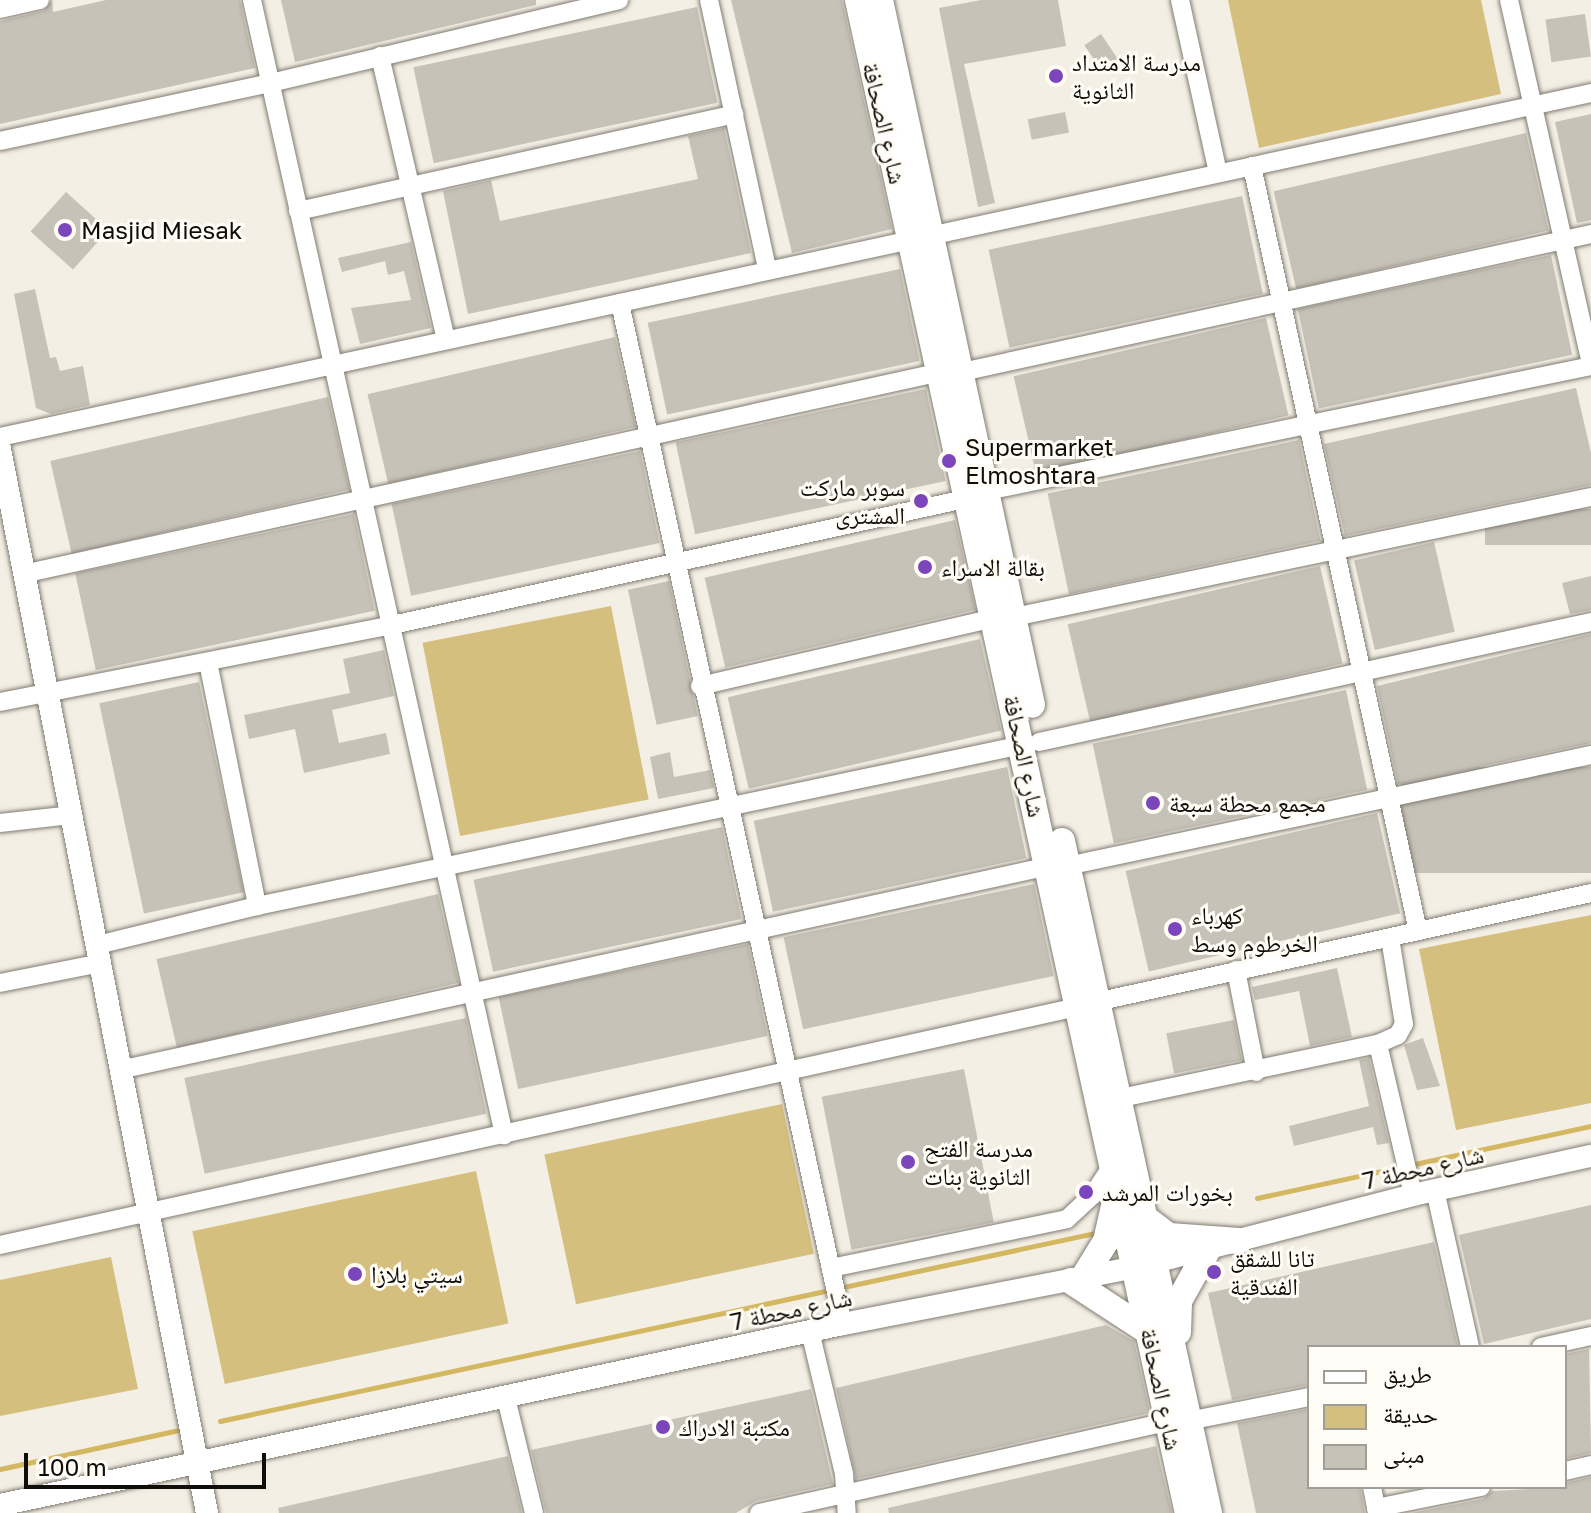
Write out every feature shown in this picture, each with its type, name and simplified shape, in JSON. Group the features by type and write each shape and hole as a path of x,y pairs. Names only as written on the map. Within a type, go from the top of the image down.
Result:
{"main road":[{"name":"شارع الصحافة","path":"858,0 922,237"},
{"name":"شارع الصحافة","path":"880,0 922,237 1087,1005 1110,1168 1183,1391 1178,1421 1188,1513"},
{"name":"شارع الصحافة","path":"1087,1005 1116,1099 1142,1216 1149,1332 1209,1513"},
{"path":"1117,1195 1106,1241 1077,1279 1149,1332"},
{"path":"1142,1216 1169,1236 1239,1241"},
{"path":"1183,1391 1177,1312 1208,1249"}],"street":[{"path":"0,9 40,0"},
{"path":"252,0 388,626 504,1135"},
{"path":"0,141 271,83 553,7 619,0"},
{"path":"709,0 767,269"},
{"path":"1180,0 1218,173"},
{"path":"0,702 388,626 978,494 1309,427 1591,365 1509,0"},
{"path":"380,56 446,339"},
{"path":"0,437 1591,93"},
{"path":"298,211 734,114"},
{"path":"1252,166 1418,931"},
{"path":"23,574 361,497 1282,303 1591,234"},
{"path":"620,303 673,563 843,1324"},
{"path":"0,449 124,1069 207,1513"},
{"path":"700,686 1005,618 1591,497"},
{"path":"0,983 257,906 1030,744 1361,669 1591,622"},
{"path":"208,662 257,906"},
{"path":"124,1069 754,931 1591,755"},
{"path":"0,823 71,815"},
{"path":"0,1245 1591,893"},
{"path":"1116,1099 1256,1072 1378,1044 1398,1035 1404,1024 1390,938"},
{"path":"1236,970 1256,1072"},
{"path":"1378,1044 1469,1345"},
{"path":"831,1268 1067,1219 1093,1195 1126,1144"},
{"name":"شارع محطة 7","path":"0,1505 843,1324 1144,1265 1424,1193 1591,1156"},
{"path":"810,1331 847,1494 847,1513"},
{"path":"1550,1345 1591,1336"},
{"path":"759,1513 1178,1421 1307,1397"},
{"path":"506,1398 534,1513"},
{"path":"1567,1471 1591,1465"},
{"path":"1372,1489 1377,1510 1472,1489"}],"green space":[{"path":"1228,0 1481,0 1501,94 1259,148"},
{"path":"611,606 649,799 460,836 423,643"},
{"path":"1591,915 1591,1103 1456,1130 1419,949"},
{"path":"782,1104 814,1254 576,1304 544,1155"},
{"path":"476,1171 508,1324 225,1384 192,1231"},
{"path":"111,1257 138,1389 0,1416 0,1280"}],"building":[{"path":"52,0 53,12 106,0 240,0 255,68 0,124 0,21 43,11"},
{"path":"281,0 536,0 536,5 295,62"},
{"path":"731,0 842,0 892,229 792,253"},
{"path":"981,0 1058,0 1066,46 964,64 995,203 978,207 939,8"},
{"path":"697,7 717,103 434,163 413,67"},
{"path":"1585,14 1591,57 1551,62 1545,20"},
{"path":"1101,34 1118,59 1101,70 1084,45"},
{"path":"1065,112 1069,133 1032,140 1028,119"},
{"path":"1591,114 1591,220 1577,223 1555,122"},
{"path":"724,128 751,253 468,314 443,191 491,180 500,221 698,179 688,136"},
{"path":"1526,133 1548,230 1296,289 1274,191"},
{"path":"66,192 108,230 73,270 31,231"},
{"path":"1242,196 1263,294 1009,348 989,250"},
{"path":"411,242 431,328 360,344 351,308 411,300 404,271 388,275 385,261 342,272 338,258"},
{"path":"1551,255 1572,355 1319,409 1298,309"},
{"path":"900,269 920,361 667,415 648,323"},
{"path":"35,289 50,358 56,357 60,371 83,366 90,405 51,414 36,408 14,294"},
{"path":"1266,318 1288,415 1036,474 1014,376"},
{"path":"615,337 636,427 388,484 368,394"},
{"path":"1576,388 1591,453 1591,485 1345,536 1324,444"},
{"path":"926,389 946,481 695,534 676,442"},
{"path":"328,397 349,490 72,554 50,461"},
{"path":"1299,440 1320,541 1069,594 1048,493"},
{"path":"640,451 660,543 411,596 392,504"},
{"path":"1485,509 1591,509 1591,545 1485,545"},
{"path":"354,514 375,611 96,670 75,573"},
{"path":"955,520 976,610 725,667 705,578"},
{"path":"1434,542 1455,632 1375,650 1354,560"},
{"path":"1320,566 1342,663 1090,722 1068,624"},
{"path":"1591,576 1591,610 1570,614 1562,583"},
{"path":"669,581 698,716 657,725 628,590"},
{"path":"1591,634 1591,743 1398,784 1377,686"},
{"path":"980,639 1001,731 749,789 728,697"},
{"path":"384,650 394,696 332,710 339,743 386,733 390,754 304,773 295,729 249,739 244,715 350,693 343,659"},
{"path":"199,682 244,892 144,914 99,703"},
{"path":"1346,690 1367,790 1114,844 1093,744"},
{"path":"670,752 674,777 710,770 714,788 658,799 650,757"},
{"path":"1007,767 1026,858 773,912 754,821"},
{"path":"1401,767 1591,767 1591,873 1401,873"},
{"path":"1377,813 1400,913 1149,971 1126,871"},
{"path":"722,827 742,919 493,972 474,880"},
{"path":"1034,884 1054,976 803,1029 784,937"},
{"path":"438,894 458,983 177,1048 156,959"},
{"path":"748,944 768,1036 518,1089 499,997"},
{"path":"1337,968 1352,1037 1310,1046 1299,991 1255,1000 1252,987"},
{"path":"466,1018 486,1114 205,1174 184,1078"},
{"path":"1234,1020 1242,1060 1174,1073 1166,1033"},
{"path":"1423,1038 1440,1086 1417,1090 1404,1045"},
{"path":"1369,1058 1389,1143 1377,1145 1373,1127 1294,1146 1289,1126 1369,1106 1359,1060"},
{"name":"مدرسة الفتح الثانوية بنات","path":"964,1069 994,1222 851,1250 822,1097"},
{"path":"1591,1205 1591,1319 1484,1344 1459,1235"},
{"path":"1434,1242 1458,1345 1307,1345 1307,1385 1232,1400 1208,1293"},
{"path":"1106,1325 1134,1341 1150,1413 856,1479 836,1388"},
{"path":"1589,1349 1591,1453 1567,1459 1567,1354"},
{"path":"811,1389 833,1484 756,1501 736,1513 546,1513 531,1450"},
{"path":"1307,1409 1307,1489 1360,1489 1365,1513 1256,1513 1237,1423"},
{"path":"1156,1446 1172,1513 889,1513 888,1508"},
{"path":"508,1456 522,1513 279,1513 278,1508"},
{"path":"1591,1477 1591,1513 1412,1513 1483,1499 1492,1491 1567,1489 1567,1483"}],"waterway":[{"path":"1410,1165 1591,1126"},
{"path":"1257,1198 1400,1167"},
{"path":"220,1421 1099,1232"},
{"path":"0,1469 179,1430"}],"place":[{"name":"مدرسة الامتداد الثانوية","path":"1056,76"},
{"name":"Masjid Miesak","path":"65,230"},
{"name":"Supermarket Elmoshtara","path":"949,461"},
{"name":"سوبر ماركت المشترى","path":"921,501"},
{"name":"بقالة الاسراء","path":"925,567"},
{"name":"مجمع محطة سبعة","path":"1153,803"},
{"name":"كهرباء الخرطوم وسط","path":"1175,929"},
{"name":"مدرسة الفتح الثانوية بنات","path":"908,1162"},
{"name":"بخورات المرشد","path":"1086,1192"},
{"name":"تانا للشقق الفندقية","path":"1214,1272"},
{"name":"سيتي بلازا","path":"355,1274"},
{"name":"مكتبة الادراك","path":"663,1427"}]}
